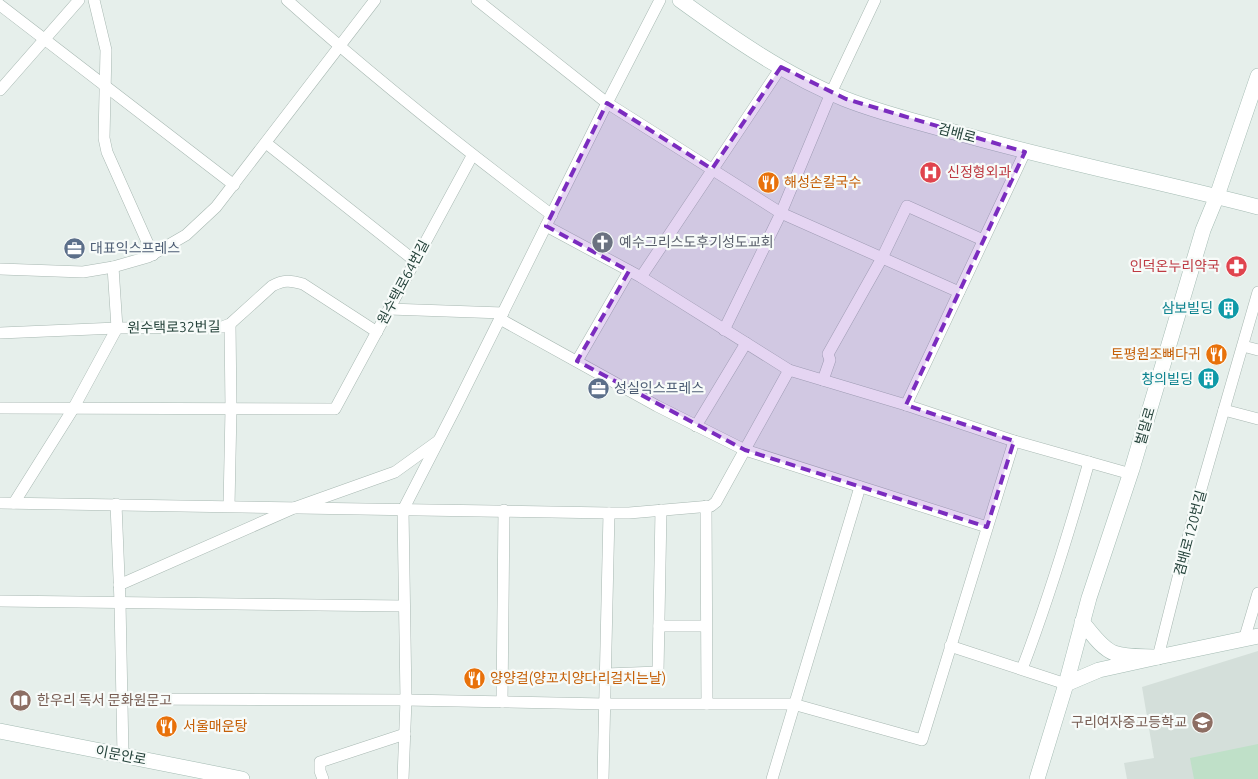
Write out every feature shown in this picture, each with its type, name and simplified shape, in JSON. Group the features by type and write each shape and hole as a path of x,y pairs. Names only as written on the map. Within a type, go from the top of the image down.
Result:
{"street":[{"path":"0,90 79,0"},
{"path":"94,0 106,50 104,138 107,152 153,254"},
{"path":"287,0 340,47 549,220 789,370 906,405 1014,441 1131,474"},
{"path":"0,268 83,272 113,267 148,257 186,235 216,207 234,185 375,0"},
{"path":"476,0 607,103 781,213 959,292"},
{"path":"403,779 406,700 402,510 502,316 660,0"},
{"name":"검배로","path":"680,0 780,67 846,99 921,123 1025,152 1218,196 1258,207"},
{"path":"724,330 781,213 831,93 875,0"},
{"path":"0,4 44,40 234,185"},
{"path":"641,277 780,67"},
{"name":"벌말로","path":"1037,779 1066,684 1088,598 1131,474 1203,230 1218,196 1258,76"},
{"path":"266,143 415,261"},
{"path":"906,405 1025,152"},
{"name":"원수택로64번길","path":"231,409 335,409 472,156"},
{"path":"824,380 830,360 828,354 882,258 906,206 983,240"},
{"path":"14,503 74,409 117,328 113,267"},
{"path":"577,361 629,271"},
{"name":"원수택로32번길","path":"0,333 117,328 222,327 230,324 272,286 290,280 303,284 377,332"},
{"name":"겸배로120번길","path":"1158,657 1195,510 1258,292"},
{"path":"389,309 502,316 657,406 745,450 987,527"},
{"path":"229,506 230,324"},
{"path":"696,426 746,343"},
{"path":"1243,346 1258,350"},
{"path":"0,503 609,513 711,506 716,502 789,370"},
{"path":"0,408 231,409"},
{"path":"1224,410 1258,419"},
{"path":"119,585 294,508 395,472 439,440"},
{"path":"122,698 406,700 605,704 793,704 922,740 1014,441"},
{"path":"1022,669 1042,618 1067,542 1089,462"},
{"path":"772,779 793,704 860,487"},
{"path":"116,504 120,602 122,755"},
{"path":"706,506 707,704"},
{"path":"502,702 504,510"},
{"path":"606,674 658,672 661,510"},
{"path":"603,779 609,513"},
{"path":"950,646 1066,684 1098,670 1251,638 1258,593"},
{"path":"0,601 404,606"},
{"path":"1082,622 1105,648 1114,653 1127,656 1158,657"},
{"path":"659,626 706,626"},
{"name":"이문안로","path":"0,731 242,779"},
{"path":"323,779 320,771 320,762 405,734"}],"highlighted area":[{"path":"781,67 846,99 1025,152 906,405 1014,441 987,527 745,450 577,361 629,271 546,226 607,103 712,169"}],"shaded area":[{"name":"구리여자중고등학교","path":"1258,651 1258,779 1127,779 1124,763 1154,758 1142,687"}],"green space":[{"path":"1258,744 1258,779 1194,779 1190,758"}],"place":[{"name":"신정형외과","path":"931,172"},
{"name":"해성손칼국수","path":"768,182"},
{"name":"예수그리스도후기성도교회","path":"603,242"},
{"name":"대표익스프레스","path":"74,248"},
{"name":"인덕온누리약국","path":"1236,266"},
{"name":"삼보빌딩","path":"1229,308"},
{"name":"토평원조뼈다귀","path":"1217,354"},
{"name":"창의빌딩","path":"1209,379"},
{"name":"성실익스프레스","path":"598,388"},
{"name":"양양걸(양꼬치양다리걸치는날)","path":"474,678"},
{"name":"한우리 독서 문화원문고","path":"21,700"},
{"name":"구리여자중고등학교","path":"1203,722"},
{"name":"서울매운탕","path":"167,726"}]}
